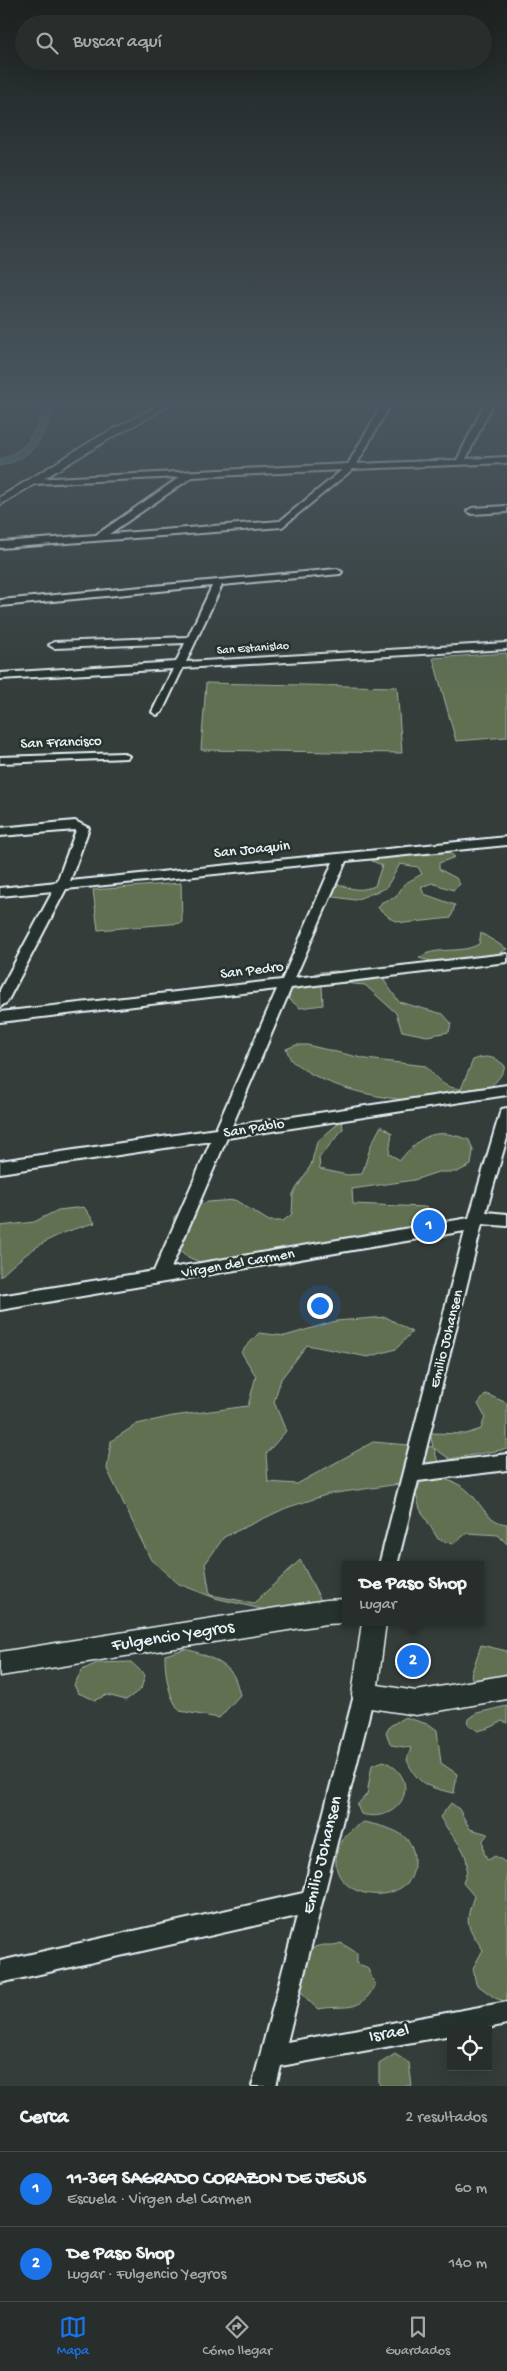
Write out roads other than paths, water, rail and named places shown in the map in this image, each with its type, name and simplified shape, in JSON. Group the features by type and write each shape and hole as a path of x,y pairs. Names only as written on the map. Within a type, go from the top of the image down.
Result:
{"street":[{"path":"99,537 152,500"},
{"path":"0,545 282,524 311,500"},
{"path":"472,511 507,509"},
{"path":"0,603 337,572"},
{"path":"157,712 181,666 190,640 219,582"},
{"path":"54,645 190,640"},
{"name":"San Estanislao","path":"0,676 507,646"},
{"name":"San Francisco","path":"0,760 124,756"},
{"path":"0,832 75,825 82,827 62,886 0,1002"},
{"name":"San Joaquin","path":"0,892 507,841"},
{"path":"159,1277 341,858"},
{"name":"San Pedro","path":"0,1017 507,958"},
{"name":"San Pablo","path":"0,1167 507,1090"},
{"name":"Emilio Johansen","path":"389,1561 413,1474 476,1221 507,1113"},
{"name":"Virgen del Carmen","path":"0,1303 476,1221 507,1220"},
{"path":"413,1474 507,1462"},
{"name":"Fulgencio Yegros","path":"0,1664 326,1612 342,1611"},
{"name":"Emilio Johansen","path":"264,2086 364,1695 373,1626"},
{"path":"364,1695 416,1702 507,1687"},
{"path":"0,1972 311,1902"},
{"name":"Israel","path":"272,2056 507,2013"}],"place":[{"name":"11-369 SAGRADO CORAZON DE JESUS","path":"429,1226"},
{"name":"De Paso Shop","path":"413,1661"}]}
